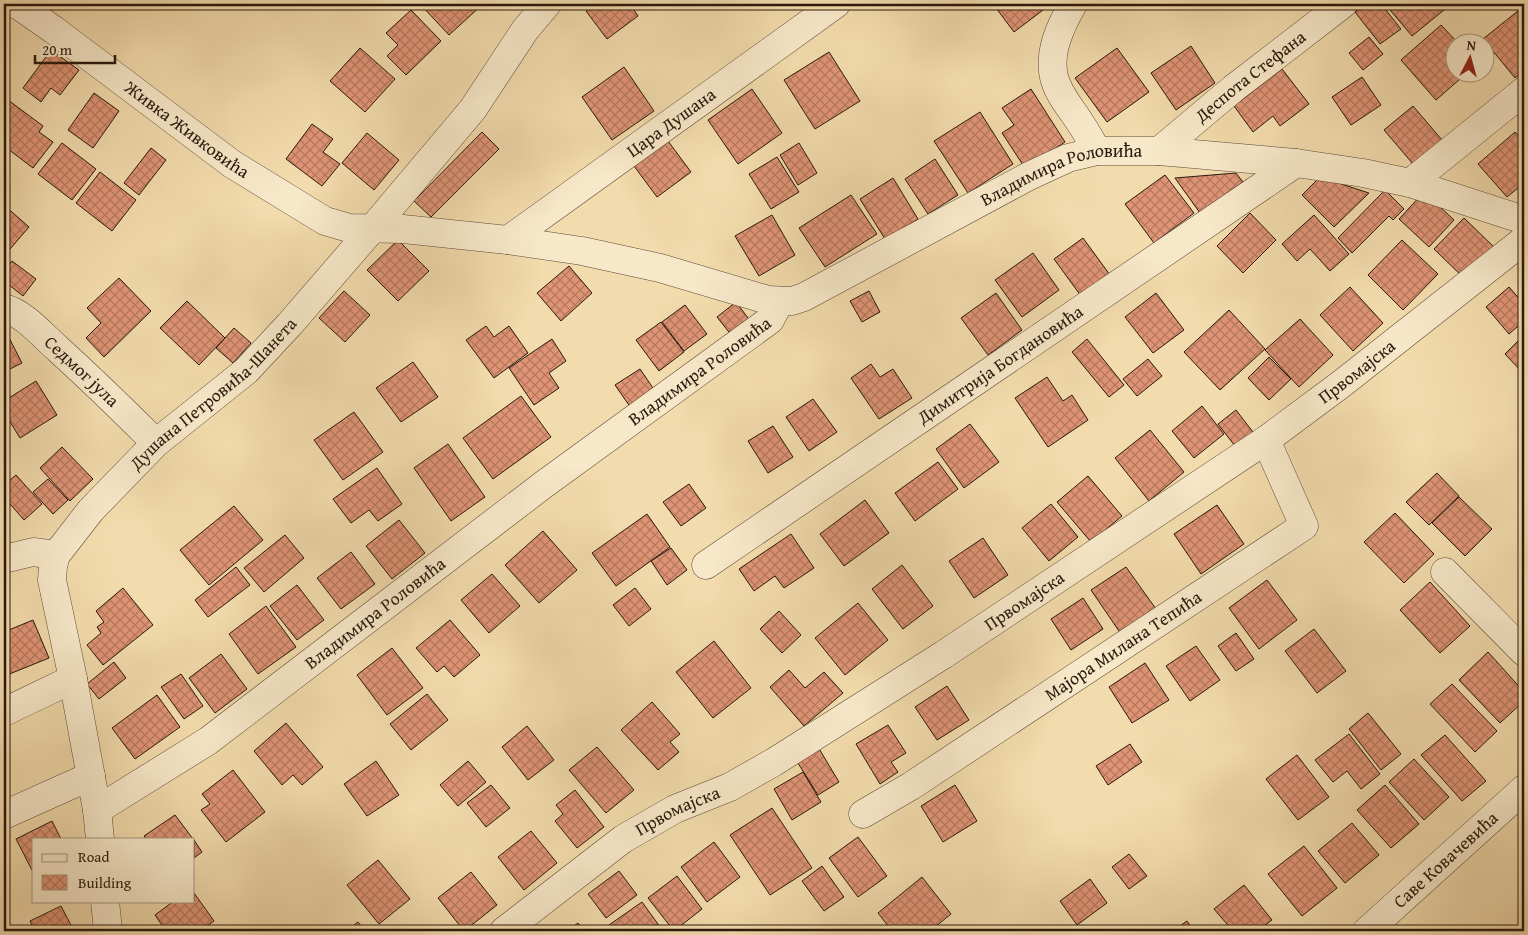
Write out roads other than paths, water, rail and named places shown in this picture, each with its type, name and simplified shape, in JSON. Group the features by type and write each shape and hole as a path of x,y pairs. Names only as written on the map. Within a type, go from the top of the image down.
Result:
{"street":[{"name":"Живка Живковића","path":"14,4 54,30 232,164 325,221 349,228 403,229 508,240 582,251 660,268 759,297 780,301"},
{"name":"Душана Петровића-Шанета","path":"100,838 97,810 73,679 52,580 56,555 92,510 156,443 246,371 289,325 473,109 525,30 547,4"},
{"name":"Цара Душана","path":"508,240 836,4"},
{"path":"1073,4 1060,27 1054,54 1054,76 1060,94 1080,122 1097,151"},
{"name":"Деспота Стефана","path":"1160,151 1234,88 1343,4"},
{"path":"1410,183 1524,92"},
{"name":"Владимира Роловића","path":"97,810 208,741 543,485 770,320 780,301 804,298 1029,176 1068,158 1097,151 1160,151 1296,164 1363,173 1410,183 1524,220"},
{"name":"Димитрија Богдановића","path":"706,565 1296,164"},
{"name":"Првомајска","path":"504,931 623,839 675,809 730,788 774,762 943,655 1266,440 1340,385 1524,240"},
{"name":"Седмог јула","path":"4,308 26,319 156,443"},
{"name":"Мајора Милана Тепића","path":"863,814 911,786 1304,526 1266,440"},
{"path":"4,559 33,552 56,555"},
{"path":"1445,572 1524,652"},
{"path":"4,712 73,679"},
{"path":"4,815 91,776"},
{"name":"Саве Ковачевића","path":"1367,931 1524,789"},
{"path":"105,902 108,931"}]}
